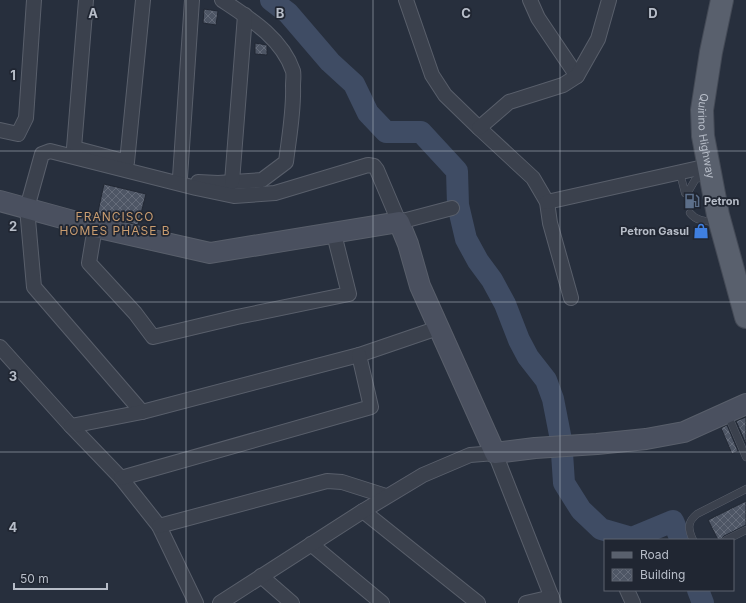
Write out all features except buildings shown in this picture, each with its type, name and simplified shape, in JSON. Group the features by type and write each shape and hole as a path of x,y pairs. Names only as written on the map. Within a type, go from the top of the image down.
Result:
{"main road":[{"name":"Quirino Highway","path":"722,0 711,52 702,110 703,136 720,222 746,317"}],"street":[{"path":"0,130 18,134 26,118 34,0"},
{"path":"86,0 74,148 199,182 262,180 286,162 293,95 293,72 281,48 274,39 245,15 222,0"},
{"path":"127,162 142,0"},
{"path":"180,177 192,0"},
{"path":"406,0 432,74 445,95 533,178 547,202 550,223 571,298"},
{"path":"530,0 538,18 577,76"},
{"path":"479,128 509,102 562,85 577,76 598,39 609,0"},
{"path":"232,182 245,15"},
{"path":"142,412 34,287 27,208 42,154 50,151 196,188 234,196 275,193 368,165 374,166 408,244 420,286 495,453 553,600 526,603"},
{"path":"547,202 680,173 709,169"},
{"path":"0,201 95,226 210,252 334,234 399,222 452,208"},
{"path":"95,226 89,263 153,337 236,317 349,294 334,234"},
{"path":"71,426 142,412 359,355 438,328"},
{"path":"0,348 121,478 159,526 196,603"},
{"path":"121,478 371,407 359,355"},
{"path":"220,603 386,496 423,476 470,455 646,439 684,432 746,404"},
{"path":"159,526 327,481 342,482 386,496"},
{"path":"363,511 478,603"},
{"path":"311,544 382,603"},
{"path":"261,576 292,603"},
{"path":"627,591 633,603"}],"lane":[{"path":"680,173 687,192 695,180 709,169"},
{"path":"690,213 700,221 720,222"},
{"path":"727,413 746,457"},
{"path":"693,539 689,530 692,519 697,514 746,489"},
{"path":"728,539 746,530"}],"waterway":[{"path":"271,0 288,13 330,62 354,84 368,113 386,132 421,132 457,171 458,205 466,239 478,261 492,280 505,304 519,340 528,357 546,380 553,399 561,440"},
{"path":"562,453 564,483 581,510 601,529 632,538 673,521 681,539"},
{"path":"698,591 703,603"}],"place":[{"name":"Petron","path":"692,201"},
{"name":"Petron Gasul","path":"701,231"}],"district":[{"name":"FRANCISCO HOMES PHASE B","path":"115,224"}]}
